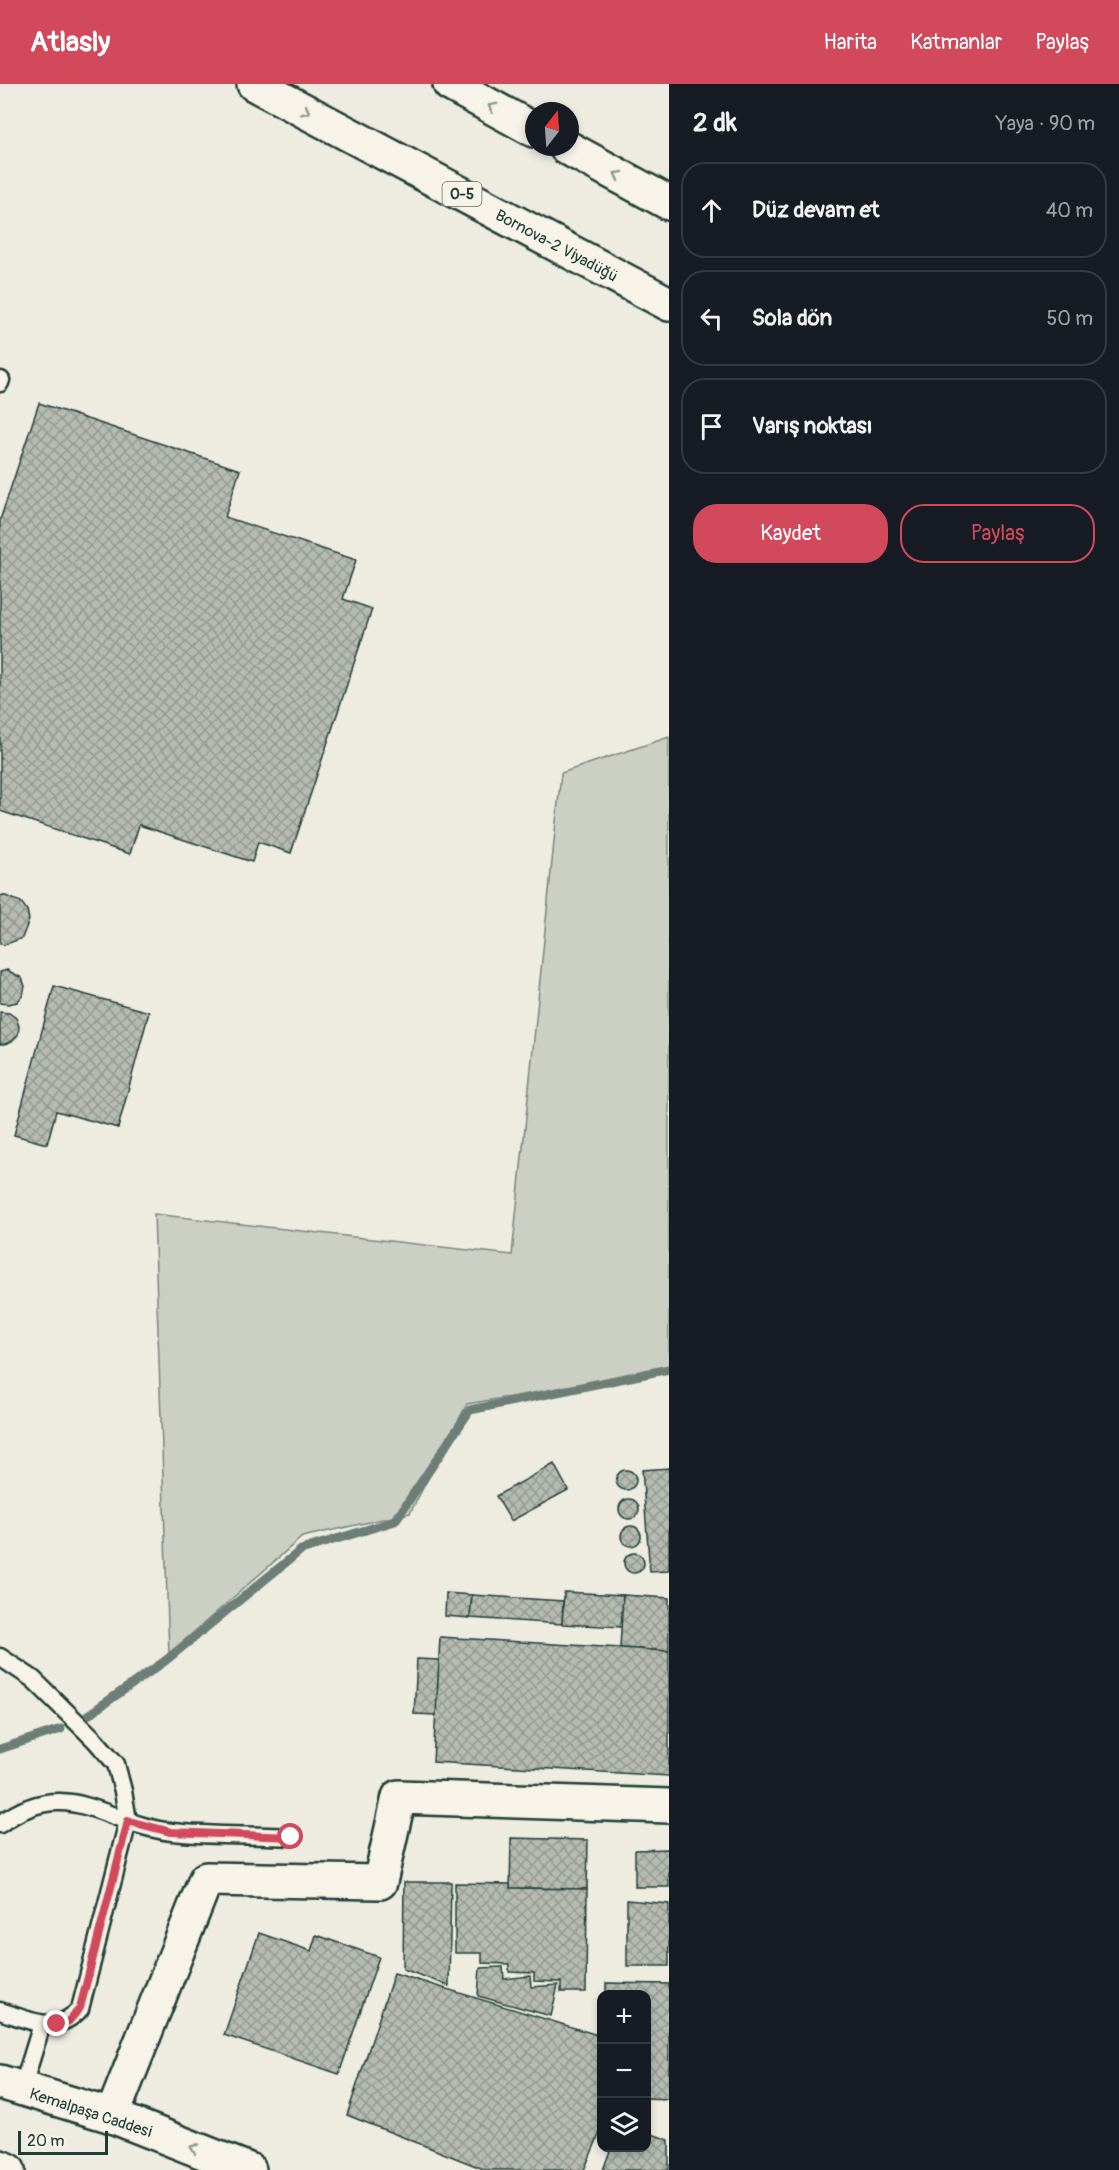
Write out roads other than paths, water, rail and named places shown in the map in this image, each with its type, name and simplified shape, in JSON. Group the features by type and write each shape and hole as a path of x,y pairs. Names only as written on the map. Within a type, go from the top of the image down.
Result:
{"main road":[{"name":"Bornova-2 Viyadüğü","path":"254,84 669,304"},
{"path":"450,84 525,125"},
{"path":"579,154 669,203"},
{"path":"112,2116 206,1879 380,1882 399,1797 669,1806"},
{"name":"Kemalpaşa Caddesi","path":"11,2085 112,2116 249,2170"},
{"path":"0,2167 8,2170"}],"lane":[{"path":"0,1657 33,1679 116,1764 128,1821 80,2008 69,2021 42,2024 0,2011"},
{"path":"0,1824 20,1809 41,1803 74,1801 128,1821 171,1832 291,1837"},
{"path":"11,2085 42,2024"}],"waterway":[{"path":"88,1715 165,1661 301,1550 395,1521 470,1410 669,1369"},
{"path":"0,1749 61,1729"}]}
